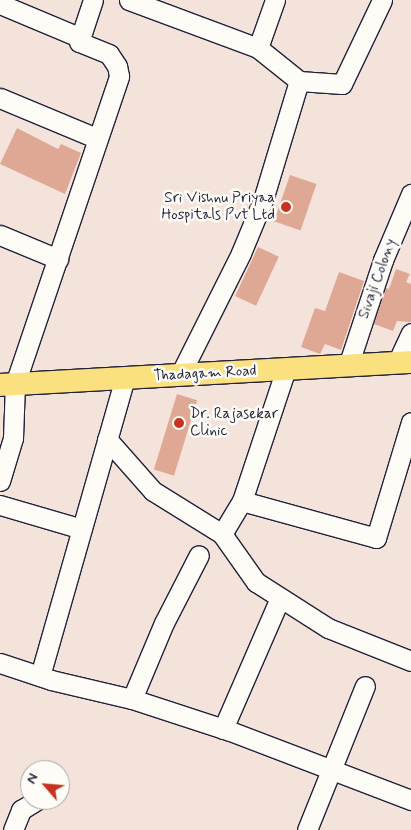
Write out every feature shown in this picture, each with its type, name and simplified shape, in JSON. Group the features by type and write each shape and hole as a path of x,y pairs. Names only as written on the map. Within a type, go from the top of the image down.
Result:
{"main road":[{"name":"Thadagam Road","path":"8,385 404,363"}],"street":[{"path":"0,481 13,438 8,385 58,259 96,138 119,76 117,66 109,54 79,42 79,37 93,0"},
{"path":"129,0 258,48 299,80 342,84 382,0"},
{"path":"258,48 275,0"},
{"path":"0,4 79,37"},
{"path":"180,375 241,253 263,200 299,80"},
{"path":"0,98 96,138"},
{"name":"Sivaji Colony","path":"348,366 383,260 411,194"},
{"path":"0,235 58,259"},
{"path":"404,363 411,333"},
{"path":"222,534 242,501 286,369"},
{"path":"40,676 125,378"},
{"path":"242,501 376,538 411,422"},
{"path":"107,439 153,491 222,534 256,582 328,628 411,661"},
{"path":"0,504 82,529"},
{"path":"132,699 164,623 199,555"},
{"path":"223,729 280,598"},
{"path":"0,663 40,676 132,699 223,729 411,800"},
{"path":"307,830 333,770 365,686"},
{"path":"13,830 21,810"}],"building":[{"path":"17,128 58,149 61,144 81,153 65,194 0,164"},
{"path":"290,175 316,184 301,230 274,221"},
{"path":"258,247 279,257 256,306 235,296"},
{"path":"396,269 410,274 406,282 411,284 411,322 397,321 393,331 374,324 386,288 389,289"},
{"path":"339,272 364,281 341,350 325,344 320,354 301,347 315,308 325,311"},
{"path":"177,394 197,400 174,476 154,470"}],"place":[{"name":"Sri Vishnu Priyaa Hospitals Pvt Ltd","path":"286,207"},
{"name":"Dr. Rajasekar Clinic","path":"179,423"}]}
